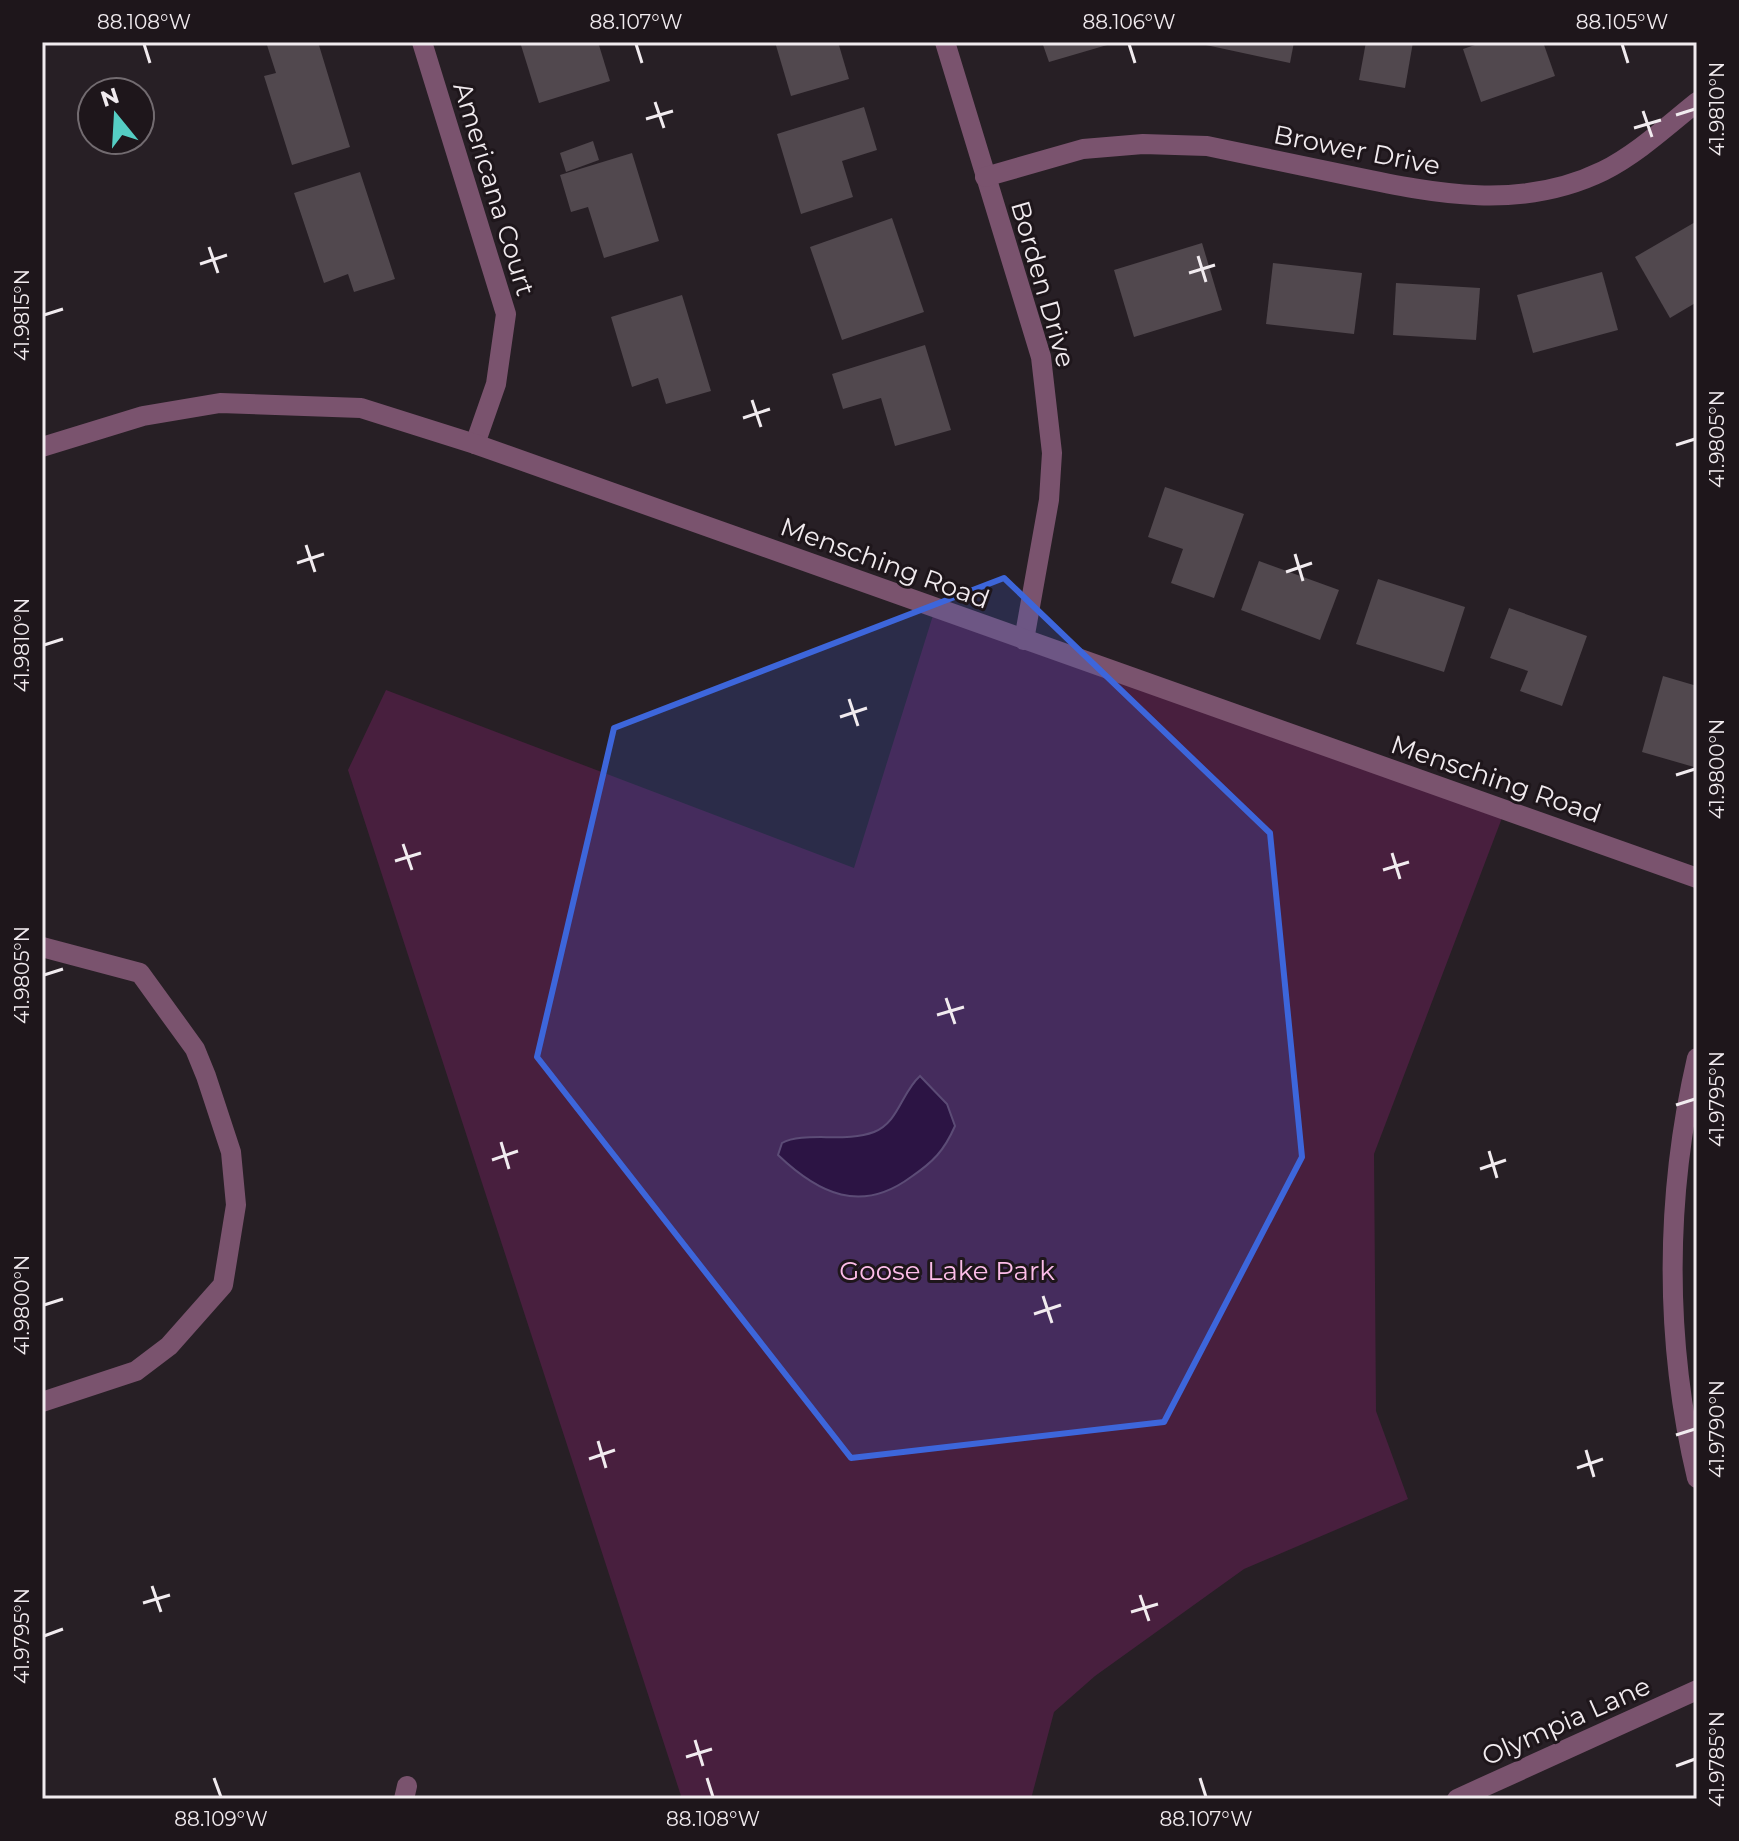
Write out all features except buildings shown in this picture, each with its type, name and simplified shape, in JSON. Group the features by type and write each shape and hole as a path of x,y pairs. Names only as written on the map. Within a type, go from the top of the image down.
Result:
{"street":[{"name":"Americana Court","path":"422,42 506,314 496,384 475,444"},
{"name":"Borden Drive","path":"945,42 1041,357 1052,453 1049,500 1024,640"},
{"name":"Brower Drive","path":"985,177 1083,149 1175,145 1207,146 1433,193 1475,197 1541,193 1606,169 1648,142 1697,102"},
{"name":"Mensching Road","path":"42,447 143,416 220,403 361,408 475,444 1697,878"},
{"path":"42,947 140,973 195,1049 231,1152 236,1205 223,1285 169,1346 136,1371 42,1402"},
{"path":"1697,1058 1682,1122 1671,1267 1681,1403 1697,1478"},
{"name":"Olympia Lane","path":"1457,1799 1697,1690"}],"highlighted area":[{"path":"1004,578 1270,833 1302,1157 1164,1422 851,1458 537,1057 614,728"}],"green space":[{"name":"Goose Lake Park","path":"935,609 1505,810 1374,1154 1376,1411 1408,1499 1244,1569 1095,1676 1054,1712 1031,1799 682,1799 348,770 386,690 854,868"}],"shaded area":[{"path":"920,1076 947,1104 955,1126 932,1161 893,1188 858,1197 841,1194 809,1180 778,1155 782,1143 791,1140 850,1137 874,1132 895,1114"}]}
